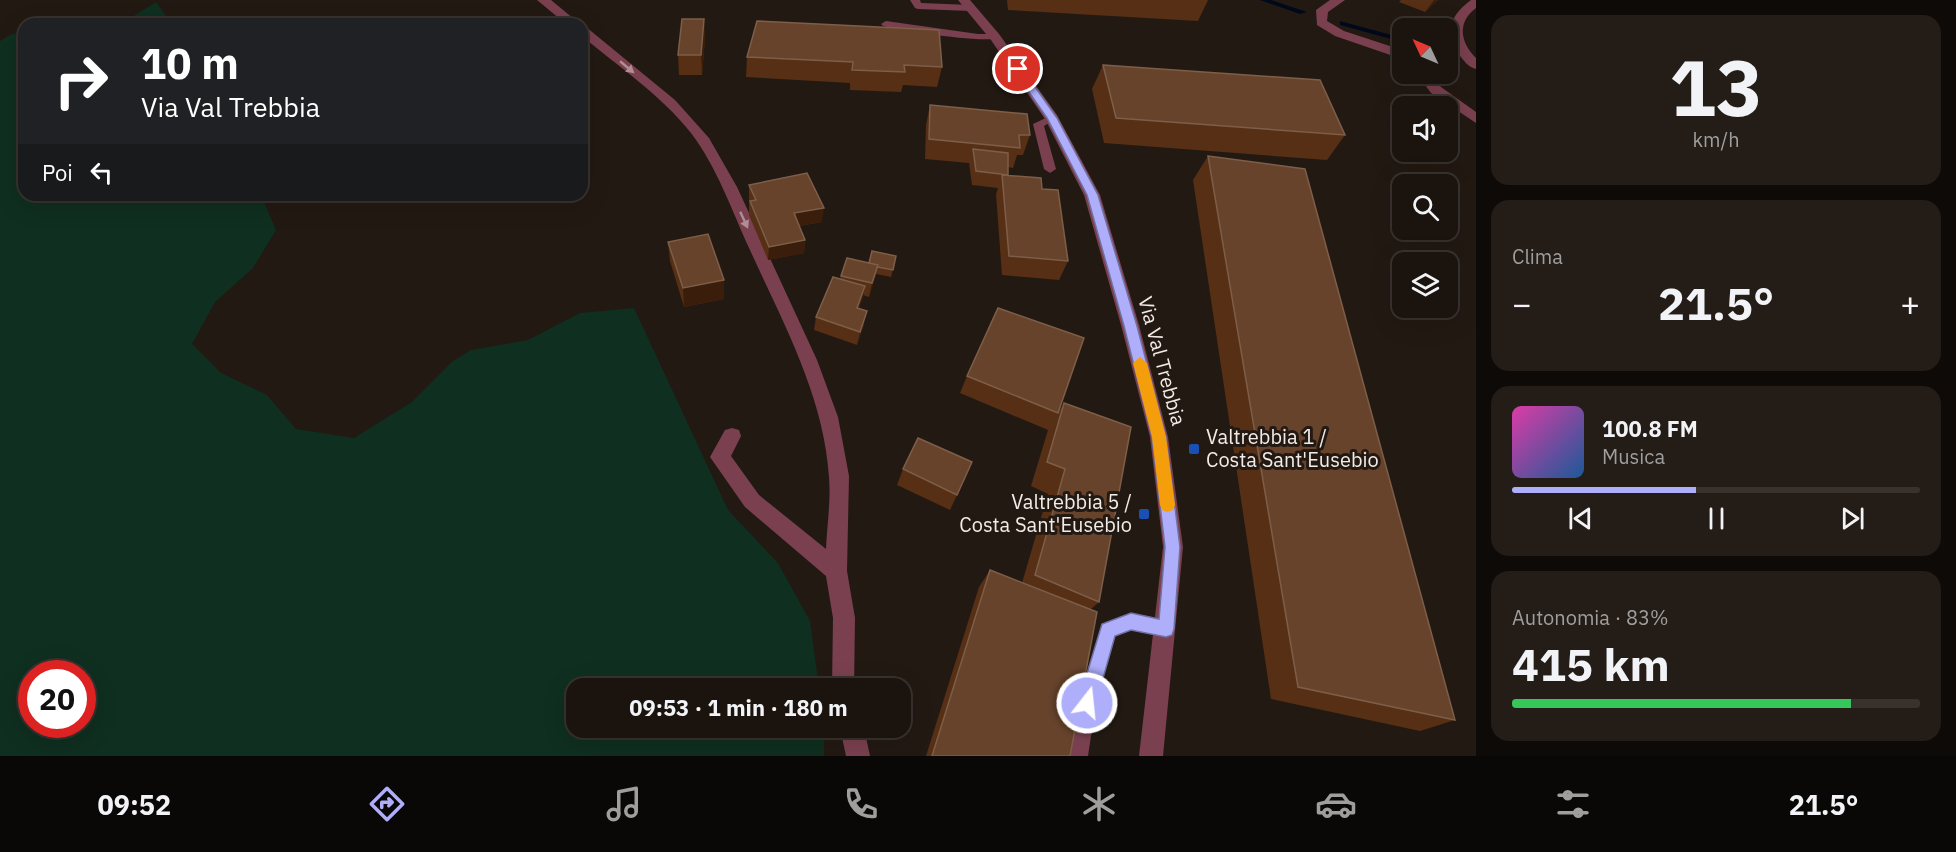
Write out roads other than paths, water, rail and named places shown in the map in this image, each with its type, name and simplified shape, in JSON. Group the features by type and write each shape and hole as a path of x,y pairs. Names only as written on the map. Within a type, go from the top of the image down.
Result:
{"street":[{"path":"543,0 566,18"},
{"path":"1339,0 1322,10 1321,22 1328,28 1392,51"},
{"path":"1476,2 1461,12 1455,21 1455,33 1461,47 1476,65"},
{"name":"Via Val Trebbia","path":"967,4 995,37 1052,118 1092,195 1159,437 1173,547 1151,756"},
{"path":"588,35 696,129 744,219 814,376 826,408 839,476 836,571 844,623 841,678"},
{"path":"1431,84 1476,119"},
{"path":"732,436 720,457 752,501 836,571"},
{"path":"854,738 858,756"}],"lane":[{"name":"Via Val Trebbia","path":"915,0 918,6 967,4"},
{"path":"886,24 978,38 995,37"},
{"path":"1050,169 1038,124 1052,118"},
{"path":"1079,756 1087,703 1108,630 1131,622 1166,629"}],"waterway":[{"path":"1264,0 1303,12"},
{"path":"1343,23 1392,37"}],"place":[{"name":"Valtrebbia 1 / Costa Sant'Eusebio","path":"1194,449"},
{"name":"Valtrebbia 5 / Costa Sant'Eusebio","path":"1144,514"}]}
